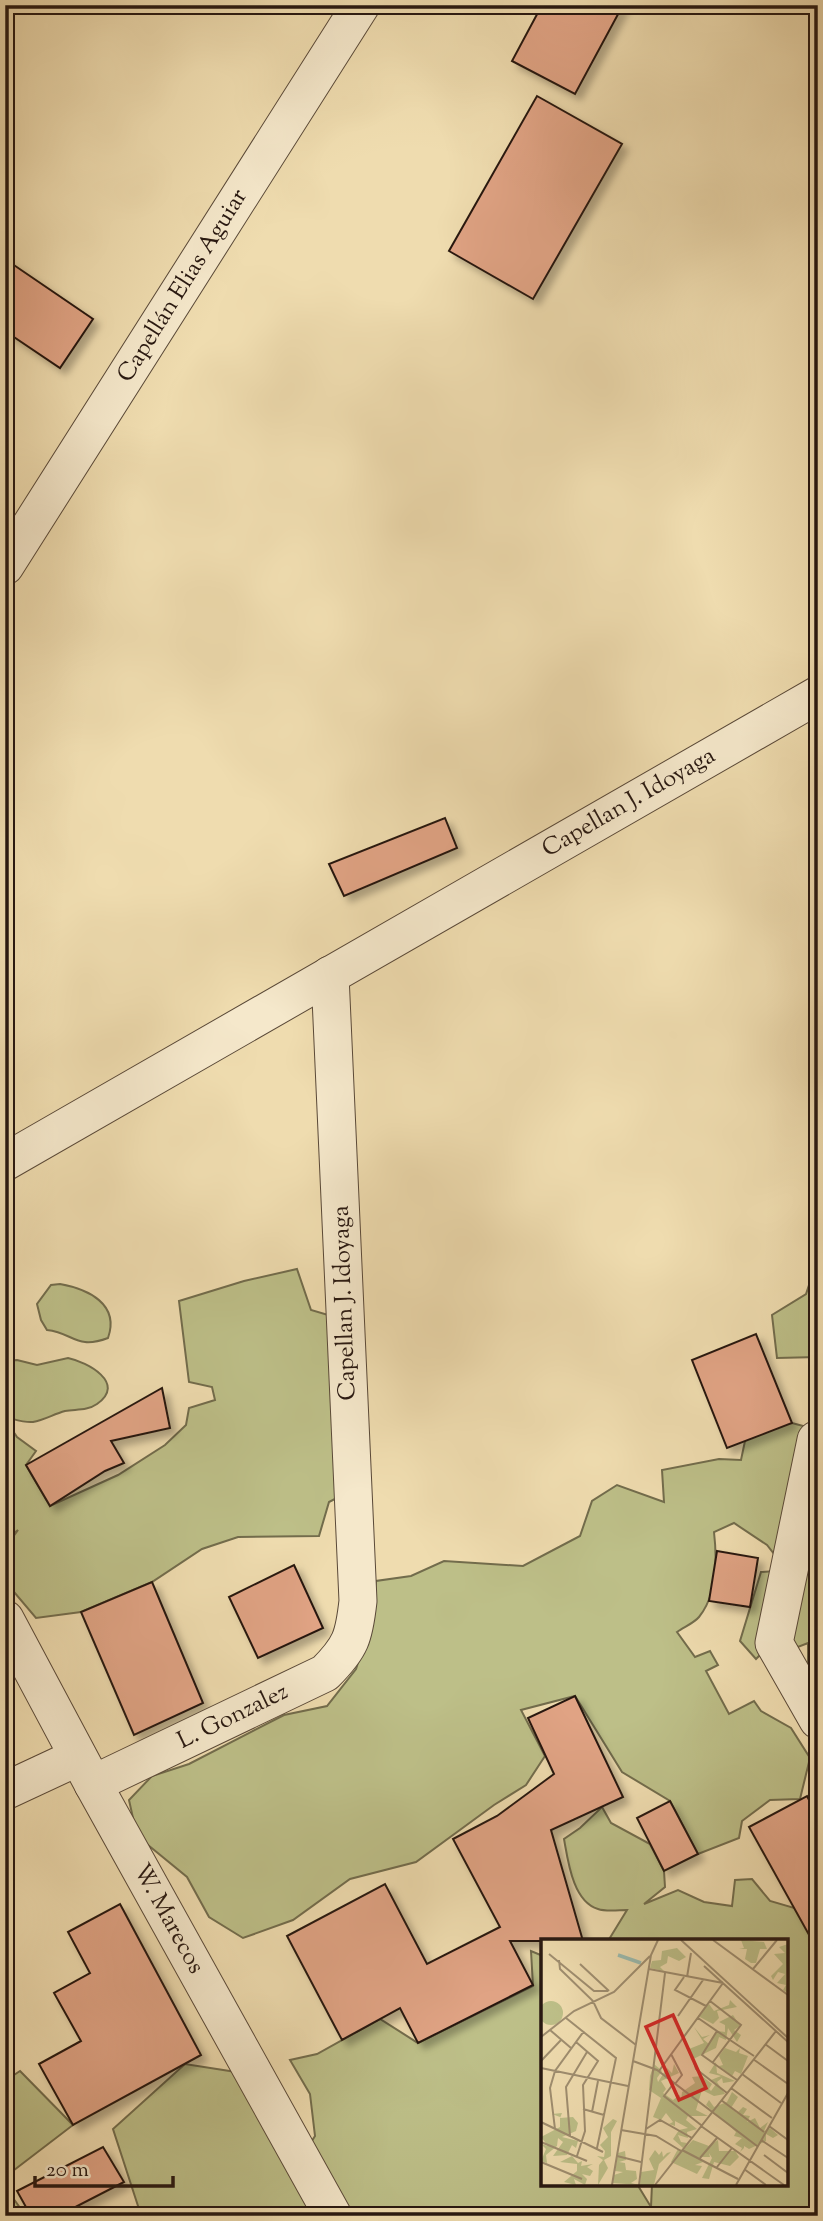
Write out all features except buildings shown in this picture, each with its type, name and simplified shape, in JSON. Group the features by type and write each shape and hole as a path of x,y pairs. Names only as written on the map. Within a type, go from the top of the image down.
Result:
{"street":[{"name":"Capellán Elias Aguiar","path":"5,566 361,5"},
{"name":"Capellan J. Idoyaga","path":"5,1162 818,695"},
{"name":"Capellan J. Idoyaga","path":"330,975 358,1601 354,1630"},
{"path":"816,1440 774,1643 818,1720"},
{"name":"W. Marecos","path":"5,1619 85,1770 333,2216"},
{"name":"L. Gonzalez","path":"5,1791 85,1770 325,1673 344,1654 354,1630"}],"green space":[{"path":"818,1231 818,1357 777,1358 772,1315 806,1294 813,1273 812,1235"},
{"path":"297,1269 311,1310 335,1317 360,1486 329,1502 319,1536 238,1537 202,1549 152,1582 81,1612 36,1618 14,1592 5,1562 5,1548 18,1530 5,1540 5,1419 17,1437 36,1451 26,1465 50,1506 118,1475 165,1445 186,1425 189,1408 215,1400 212,1387 189,1382 179,1301 244,1281"},
{"path":"60,1284 91,1294 99,1300 110,1316 108,1338 82,1342 47,1330 37,1304 51,1285"},
{"path":"68,1358 85,1364 106,1381 108,1389 97,1404 33,1422 5,1417 5,1361 17,1360 37,1365"},
{"path":"792,1423 818,1430 818,1563 778,1559 767,1545 734,1523 714,1532 715,1565 709,1598 699,1617 677,1632 695,1657 710,1651 718,1665 706,1671 729,1714 754,1701 761,1711 791,1728 810,1758 800,1799 770,1800 742,1821 739,1838 698,1854 670,1801 622,1772 575,1696 521,1710 545,1756 526,1785 416,1862 350,1879 293,1920 243,1938 209,1917 187,1877 137,1836 129,1800 152,1776 189,1764 284,1715 327,1706 356,1669 369,1628 376,1581 411,1576 444,1561 523,1566 580,1536 592,1501 617,1485 664,1502 662,1470 719,1459 741,1460 745,1441 760,1424"},
{"path":"818,1568 818,1684 808,1665 808,1643 798,1647 778,1637 756,1659 740,1641 761,1572"},
{"path":"602,1807 611,1823 650,1844 664,1871 665,1887 644,1904 678,1890 704,1902 732,1906 735,1880 752,1879 770,1901 794,1908 818,1889 818,2216 128,2216 139,2209 113,2129 185,2064 255,2075 299,2161 315,2136 310,2094 290,2060 317,2054 380,2019 418,2043 533,1986 531,1951 541,1955 541,2186 638,2186 651,2207 652,2186 788,2186 788,1939 609,1939 627,1910 601,1910 590,1905 577,1890 564,1839"},
{"path":"20,2071 73,2125 5,2177 5,2081"},
{"path":"5,2187 26,2216 5,2216"}]}
